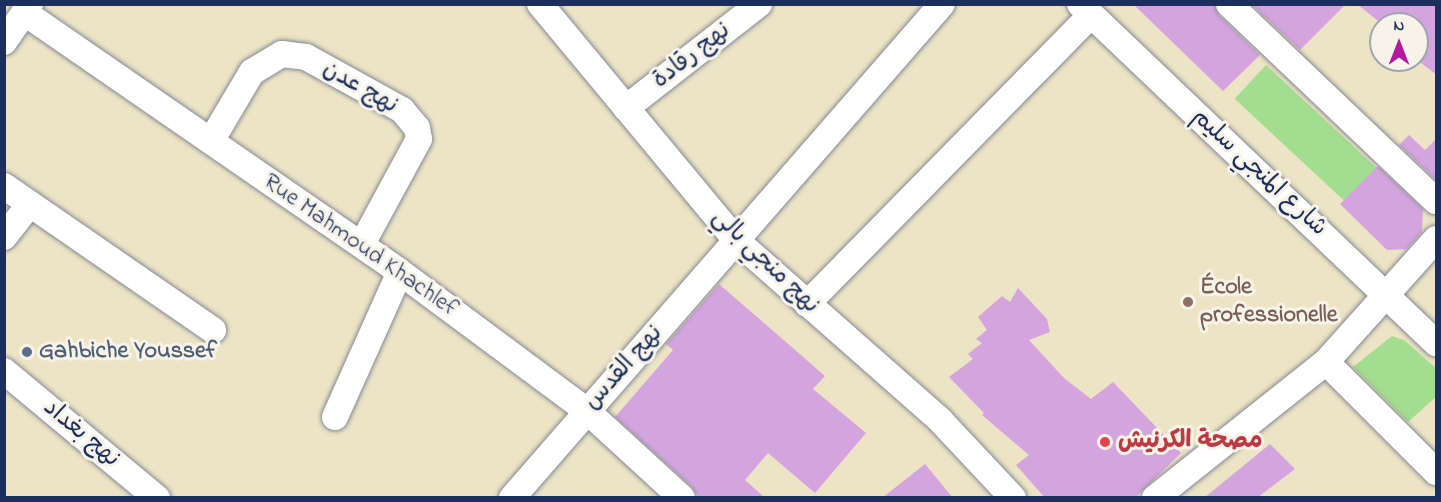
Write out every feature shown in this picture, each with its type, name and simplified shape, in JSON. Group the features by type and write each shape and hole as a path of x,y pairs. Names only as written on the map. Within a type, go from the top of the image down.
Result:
{"street":[{"name":"نهج منجي بالي","path":"540,4 737,241 940,420 1013,498"},
{"name":"نهج القدس","path":"512,497 942,4"},
{"path":"1229,4 1437,201"},
{"name":"نهج رقادة","path":"626,108 756,5"},
{"path":"4,42 27,9"},
{"name":"Rue Mahmoud Khachlef","path":"27,9 211,141 362,244 586,410 682,498"},
{"path":"807,304 1086,10"},
{"name":"شارع المنجي سليم","path":"1086,10 1437,343"},
{"name":"نهج عدن","path":"211,141 252,72 282,54 306,57 402,110 417,128 419,139 362,244"},
{"path":"4,186 213,330"},
{"path":"4,237 30,204"},
{"path":"1155,498 1326,362 1437,239"},
{"path":"335,417 400,272"},
{"path":"1326,362 1437,472"},
{"name":"نهج بغداد","path":"4,370 157,498"}],"green space":[{"path":"1266,65 1376,168 1345,202 1235,99"},
{"path":"1392,336 1404,340 1436,368 1436,397 1408,422 1353,367"}],"building":[{"path":"1133,4 1214,4 1219,15 1260,55 1223,91"},
{"path":"1251,4 1346,4 1300,50"},
{"path":"1357,4 1437,4 1437,75 1429,69 1429,12 1369,14"},
{"path":"1409,135 1425,150 1437,138 1437,181 1399,145"},
{"path":"1378,166 1423,209 1422,232 1407,249 1387,250 1340,204"},
{"path":"719,284 825,376 813,389 866,433 815,493 768,453 745,480 765,498 699,498 692,487 615,417 673,350 666,344"},
{"path":"1018,288 1047,319 1050,332 1029,340 1064,378 1091,399 1113,382 1181,453 1135,498 1045,498 1016,465 1029,455 982,415 984,413 949,377 973,359 968,354 982,343 976,339 987,330 978,317 1002,296 1010,302"},
{"path":"1270,444 1295,469 1257,498 1204,498"},
{"path":"925,464 953,498 882,498"}],"place":[{"name":"École professionelle","path":"1188,302"},
{"name":"Gahbiche Youssef","path":"27,352"},
{"name":"مصحة الكرنيش","path":"1105,442"}]}
